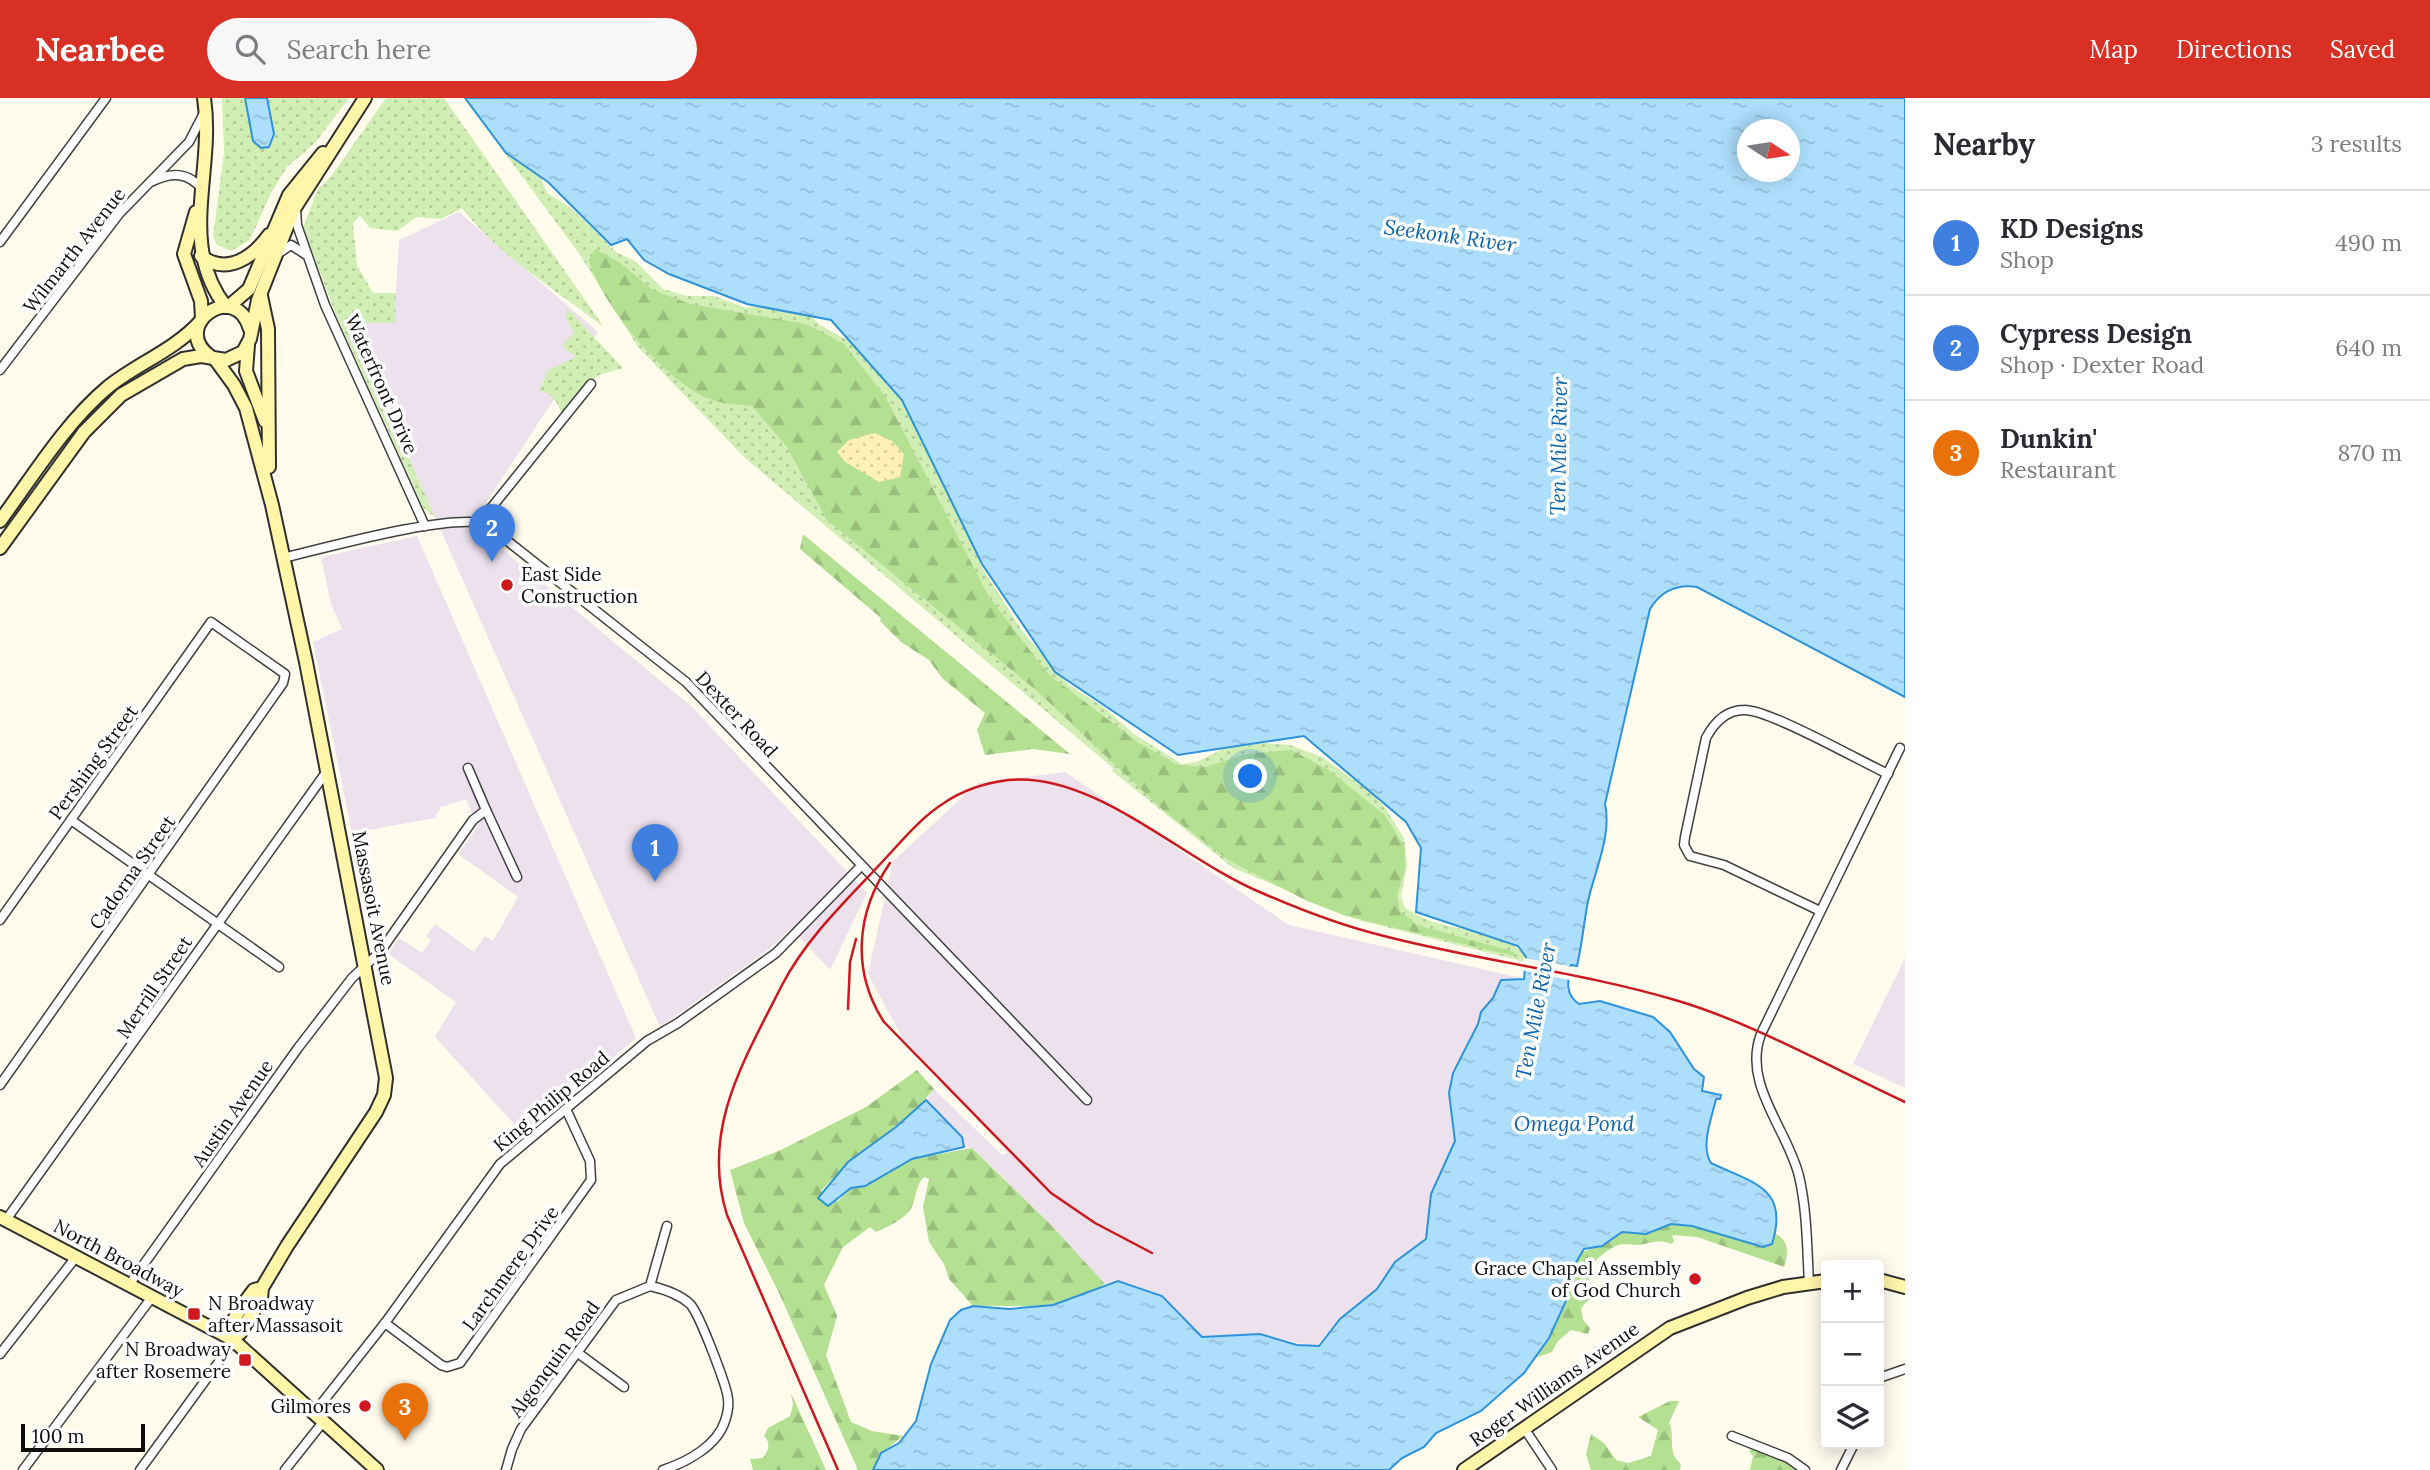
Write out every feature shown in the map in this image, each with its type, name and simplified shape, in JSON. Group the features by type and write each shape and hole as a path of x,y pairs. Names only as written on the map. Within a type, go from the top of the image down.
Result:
{"main road":[{"path":"201,256 220,264 239,262 258,249 302,177 350,124 365,98"},
{"path":"0,548 84,432 115,400 140,382 183,359 234,358 250,336 242,314 227,307 209,284 201,256 202,189 208,144 205,103"},
{"name":"Massasoit Avenue","path":"272,505 265,425 246,371 250,336 261,294 297,204 350,124"},
{"path":"202,189 184,250 187,269 201,301 198,340 213,358"},
{"path":"0,520 96,397 126,374 172,348 212,310 227,307 242,297 252,284 276,223"},
{"path":"261,294 268,329 269,467"},
{"name":"Massasoit Avenue","path":"213,358 234,385 246,408 272,505 385,1070 384,1095 262,1288 261,1299 240,1333 232,1339"},
{"name":"North Broadway","path":"3,1218 232,1339 377,1470"},
{"path":"1884,1281 1905,1287"},
{"name":"Roger Williams Avenue","path":"1467,1469 1670,1328 1747,1298 1821,1282"}],"street":[{"path":"0,242 106,98"},
{"name":"Wilmarth Avenue","path":"0,370 119,214 188,142 205,103"},
{"name":"Wilmarth Avenue","path":"147,184 161,177 180,174 195,181 202,189"},
{"name":"Waterfront Drive","path":"297,204 297,225 325,305 425,526"},
{"path":"278,256 291,245 307,257"},
{"path":"283,558 425,526 476,521 492,507 591,384"},
{"name":"Dexter Road","path":"476,521 494,530 685,682 1087,1100"},
{"name":"Cadorna Street","path":"0,1086 283,683 285,674 211,622"},
{"name":"Pershing Street","path":"0,920 211,622"},
{"path":"1821,911 1724,864 1690,856 1685,851 1685,837 1706,738 1712,727 1730,713 1755,711 1888,774"},
{"path":"1809,1283 1804,1199 1798,1174 1760,1086 1755,1056 1761,1034 1900,748"},
{"path":"468,768 517,877"},
{"name":"Merrill Street","path":"3,1218 120,1065 217,922 327,771"},
{"name":"Austin Avenue","path":"129,1285 298,1048 365,964 380,952 473,820 486,810"},
{"path":"71,820 150,873 279,967"},
{"name":"King Philip Road","path":"285,1470 385,1323 500,1164 652,1038 678,1023 776,953 861,866"},
{"name":"Larchmere Drive","path":"385,1323 441,1365 447,1367 460,1363 591,1180 590,1161 566,1109"},
{"path":"663,1470 690,1458 718,1434 726,1420 728,1397 696,1313 679,1297 650,1286 667,1226"},
{"path":"0,1354 76,1257"},
{"name":"Algonquin Road","path":"506,1470 512,1448 521,1430 617,1300 650,1286"},
{"path":"23,1470 152,1297"},
{"path":"140,1470 226,1352 232,1339"},
{"path":"578,1353 624,1387"},
{"path":"1884,1376 1905,1369"},
{"path":"1524,1428 1552,1470"},
{"path":"1732,1436 1788,1458 1805,1470"},
{"path":"1841,1470 1852,1449"}],"shaded area":[{"path":"459,212 598,332 472,524 692,707 867,893 830,970 791,928 768,950 660,1027 359,345 358,332 367,323 394,322 399,240"},
{"path":"417,536 636,1038 524,1135 435,1037 456,1002 388,954 399,938 422,953 431,940 426,936 435,924 474,952 485,936 493,941 518,897 458,854 478,826 466,799 441,807 435,818 352,833 313,642 342,629 331,604 321,557"},
{"path":"1065,772 1289,925 1521,978 1501,980 1494,998 1483,1009 1467,1049 1453,1073 1449,1093 1455,1141 1431,1194 1426,1239 1395,1263 1373,1293 1333,1326 1316,1347 1260,1334 1202,1337 1156,1293 1121,1281 1105,1284 998,1172 972,1148 964,1147 962,1137 926,1100 934,1089 1002,1155 1008,1153 902,1037 868,974 893,861 978,783"},
{"path":"1905,958 1905,1088 1853,1064"}],"green space":[{"path":"222,98 245,98 253,141 272,143 274,134 267,98 349,98 315,143 287,167 271,193 250,240 231,251 217,245 213,236 224,153"},
{"path":"386,98 444,98 604,327 493,242 462,208 441,219 417,217 397,231 370,228 360,216 353,223 357,265 373,293 396,293 395,323 367,323 358,332 359,345 435,517 424,509 334,310 303,227 318,189 332,175"},
{"path":"464,98 471,98 540,175 547,193 571,208 616,252 635,261 663,289 687,296 714,296 746,308 764,304 802,308 820,325 849,341 902,391 983,569 1023,632 1069,685 1102,706 1134,734 1182,764 1196,762 1223,749 1265,743 1290,745 1322,757 1368,790 1386,809 1404,838 1407,866 1401,896 1405,908 1443,925 1494,936 1516,947 1525,955 1525,962 1362,921 1233,868 1112,771 1113,768 745,458 638,347 578,252"},
{"path":"595,249 619,262 653,290 690,304 806,324 844,344 885,396 989,597 1048,674 1139,743 1178,765 1206,767 1246,754 1291,750 1327,769 1385,815 1405,848 1405,870 1397,895 1400,911 1417,925 1514,952 1514,956 1346,916 1305,900 1228,860 1163,810 1036,690 827,520 787,447 752,406 710,399 674,376 656,359 621,319 607,298 589,260"},
{"path":"568,309 623,368 599,375 583,388 562,415 554,399 539,391 548,370 576,357 562,346 574,333 566,318"},
{"path":"803,534 1070,754 1033,749 985,755 977,730 985,713 942,678 929,660 901,642 880,621 881,618 800,549"},
{"path":"917,1070 934,1089 821,1191 838,1201 851,1188 865,1186 912,1159 972,1148 1051,1225 1105,1284 1055,1304 973,1306 949,1279 944,1264 929,1242 923,1207 929,1179 924,1177 918,1186 911,1209 903,1217 876,1232 870,1227 843,1247 824,1285 837,1316 826,1355 851,1422 872,1431 903,1436 878,1456 873,1470 858,1470 779,1293 744,1223 730,1170 781,1150 866,1107"},
{"path":"1671,1224 1692,1226 1763,1247 1773,1240 1773,1233 1785,1242 1787,1256 1784,1267 1697,1237 1672,1235 1674,1242 1671,1244 1658,1241 1618,1245 1608,1250 1592,1266 1589,1279 1594,1294 1581,1308 1583,1320 1590,1328 1588,1334 1571,1330 1558,1341 1552,1352 1535,1358 1562,1309 1580,1253 1608,1242 1622,1232 1647,1234"},
{"path":"791,1393 826,1470 753,1470 750,1459 763,1458 768,1449 768,1441 764,1436 768,1428 790,1416 793,1405"},
{"path":"1670,1401 1679,1401 1669,1423 1672,1450 1681,1464 1680,1470 1591,1470 1586,1454 1591,1434 1604,1443 1616,1460 1628,1463 1651,1456 1658,1430 1638,1417"},
{"path":"1759,1446 1801,1470 1750,1470 1753,1456 1749,1451"}],"sand":[{"path":"875,433 892,441 904,454 900,477 879,482 845,462 837,452 849,440"}],"water":[{"path":"245,98 267,98 274,134 269,147 261,148 253,141"},
{"path":"465,98 1905,98 1905,697 1697,587 1676,588 1664,593 1650,609 1605,804 1605,840 1588,901 1577,966 1571,965 1568,981 1571,996 1579,1004 1600,1001 1653,1017 1670,1032 1694,1069 1704,1077 1702,1091 1721,1095 1720,1099 1716,1099 1708,1131 1708,1156 1711,1163 1753,1182 1771,1199 1776,1210 1772,1244 1763,1247 1692,1226 1671,1224 1646,1234 1622,1232 1602,1246 1584,1249 1572,1269 1566,1301 1549,1338 1524,1373 1481,1411 1436,1433 1424,1447 1402,1458 1389,1470 873,1470 881,1453 899,1443 916,1421 931,1364 950,1320 961,1310 973,1306 1009,1309 1053,1305 1118,1281 1162,1296 1202,1337 1260,1334 1297,1345 1319,1346 1340,1319 1377,1289 1395,1262 1426,1239 1431,1194 1455,1141 1449,1093 1453,1073 1478,1024 1481,1012 1493,998 1501,980 1524,979 1526,957 1518,946 1416,912 1421,848 1406,822 1304,736 1178,755 1055,672 982,564 902,400 831,320 747,304 669,274 644,260 627,239 611,245 548,182 506,153"},
{"path":"926,1100 962,1137 964,1147 912,1159 865,1186 851,1188 828,1206 818,1198 848,1162 896,1127"}],"pier":[{"path":"1524,958 1573,967 1570,980 1521,970"}],"railway":[{"path":"838,1470 727,1215 720,1183 719,1153 723,1124 741,1068 782,985 803,951 919,823 951,798 974,788 1008,780 1041,781 1073,789 1138,821 1232,879 1307,911 1420,945 1639,990 1704,1009 1762,1033 1905,1102"},
{"path":"890,863 870,901 862,942 866,983 884,1022 1051,1193 1095,1223 1152,1253"},
{"path":"848,1009 850,962 856,939"}],"place":[{"name":"Cypress Design","path":"492,562"},
{"name":"East Side Construction","path":"507,585"},
{"name":"KD Designs","path":"655,882"},
{"name":"Grace Chapel Assembly of God Church","path":"1695,1279"},
{"name":"N Broadway after Massasoit","path":"194,1314"},
{"name":"N Broadway after Rosemere","path":"245,1360"},
{"name":"Gilmores","path":"365,1406"},
{"name":"Dunkin'","path":"405,1441"}],"water label":[{"name":"Seekonk River","path":"1450,236"},
{"name":"Ten Mile River","path":"1559,446"},
{"name":"Ten Mile River","path":"1536,1011"},
{"name":"Omega Pond","path":"1574,1124"}]}
